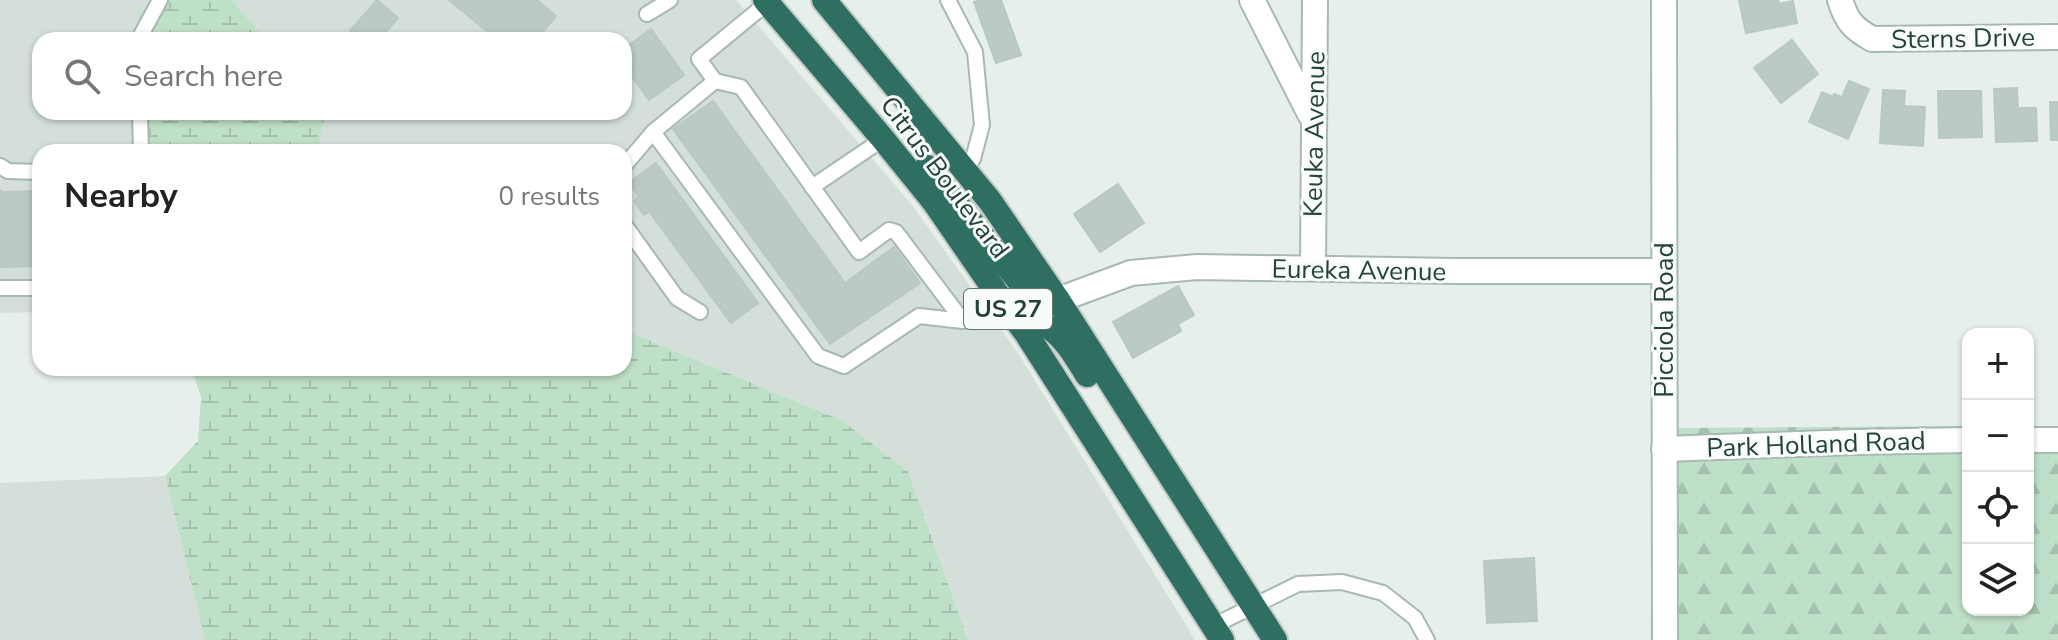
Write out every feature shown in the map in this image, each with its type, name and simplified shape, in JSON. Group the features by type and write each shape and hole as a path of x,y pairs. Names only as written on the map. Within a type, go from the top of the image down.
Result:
{"highway":[{"name":"Citrus Boulevard","path":"824,0 990,201 1058,300 1275,640"},
{"name":"Citrus Boulevard","path":"766,1 934,202 1035,346 1218,633"},
{"path":"848,97 911,146 1019,281 1039,294 1058,300"},
{"path":"1007,308 1053,330 1076,356 1132,446 1203,526"}],"street":[{"path":"1252,0 1313,119"},
{"name":"Keuka Avenue","path":"1313,268 1315,0"},
{"name":"Picciola Road","path":"1664,0 1665,640"},
{"name":"Sterns Drive","path":"1840,0 1845,16 1855,29 1872,39 2058,37"},
{"name":"Eureka Avenue","path":"1058,300 1131,273 1197,267 1664,271"},
{"name":"Park Holland Road","path":"1664,449 1962,440"},
{"path":"2034,440 2058,440"}],"lane":[{"path":"143,32 160,0"},
{"path":"647,14 670,0"},
{"path":"948,0 975,52 982,125 973,159 964,168"},
{"path":"766,1 699,59 715,81 741,87 859,252 889,230 896,232 963,321"},
{"path":"632,157 653,132 715,81"},
{"path":"140,120 141,144"},
{"path":"653,132 818,356 844,366 919,316 963,321 1007,308"},
{"path":"812,187 883,139"},
{"path":"0,166 8,171 32,172"},
{"path":"632,235 677,298 700,312"},
{"path":"0,288 32,288"},
{"path":"1218,633 1254,606 1298,584 1342,582 1383,593 1415,618 1427,640"}],"shaded area":[{"path":"0,0 155,0 141,32 32,32 32,120 133,120 131,144 32,144 32,312 0,313"},
{"path":"232,0 736,0 912,205 1018,353 1195,640 968,640 908,471 841,420 632,333 632,144 319,144 324,120 632,120 632,32 259,32"},
{"path":"165,476 205,640 0,640 0,483"}],"green space":[{"path":"155,0 232,0 259,32 138,32 139,14"},
{"path":"133,120 324,120 319,144 131,144"},
{"path":"632,333 841,420 908,471 968,640 205,640 165,476 198,441 201,397 194,376 632,376"},
{"path":"1962,426 1962,616 2034,616 2034,426 2058,426 2058,640 1678,640 1677,428"}],"building":[{"path":"377,0 398,18 386,32 350,31"},
{"path":"449,0 537,0 556,16 543,32 488,32"},
{"path":"1001,0 1021,55 996,63 974,2"},
{"path":"1739,0 1778,0 1779,4 1793,1 1797,23 1746,33"},
{"path":"651,29 684,75 649,100 632,76 632,43"},
{"path":"1792,40 1818,74 1781,103 1754,68"},
{"path":"1849,81 1869,89 1848,139 1809,122 1822,92 1842,97"},
{"path":"2017,88 2018,108 2036,108 2037,141 1996,142 1994,89"},
{"path":"1883,90 1905,91 1904,106 1925,107 1923,146 1880,143"},
{"path":"1938,91 1981,91 1982,137 1939,138"},
{"path":"713,101 845,283 894,247 920,283 830,344 673,129"},
{"path":"2050,102 2058,102 2058,140 2051,140"},
{"path":"656,163 758,303 731,323 649,211 644,215 634,201 639,197 632,187 632,181"},
{"path":"1118,184 1144,223 1100,252 1074,214"},
{"path":"0,190 32,191 32,266 0,267"},
{"path":"1178,286 1194,315 1178,324 1181,331 1133,358 1113,322"},
{"path":"1534,558 1537,621 1487,623 1484,561"}]}
